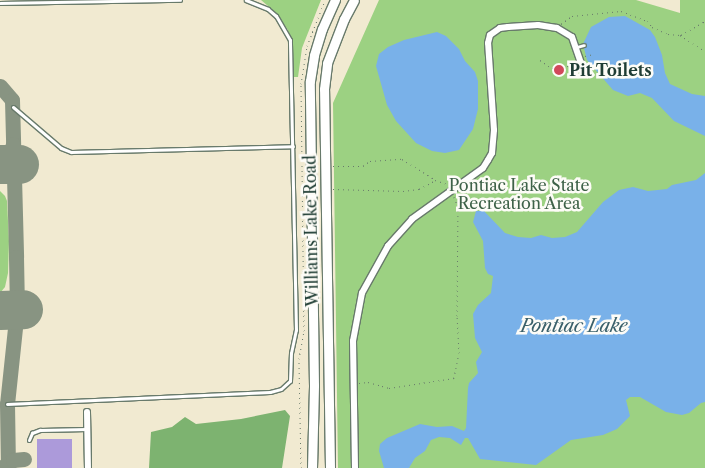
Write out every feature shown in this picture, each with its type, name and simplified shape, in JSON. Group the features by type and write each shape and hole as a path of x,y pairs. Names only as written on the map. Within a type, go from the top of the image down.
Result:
{"main road":[{"name":"Williams Lake Road","path":"312,468 314,385 310,81 314,55 322,29 335,0"},
{"name":"Williams Lake Road","path":"330,468 324,90 332,49 354,0"}],"street":[{"path":"354,468 353,385 355,324 362,293 388,246 412,219 483,168 492,153 494,130 488,43 490,35 500,28 545,25 557,28 572,37 581,55"},
{"path":"87,412 88,468"}],"lane":[{"path":"0,3 180,0"},
{"path":"7,404 270,392 284,387 290,378 291,352 296,330 290,40 276,16 268,9 246,0"},
{"path":"12,108 60,148 71,152 293,146"},
{"path":"29,440 32,433 40,430 87,429"}],"path":[{"path":"301,468 299,359 304,322 301,84 309,38 325,0"},
{"path":"557,28 572,16 621,11 647,21 652,27 668,34 680,35 705,51"},
{"path":"680,35 705,20"},
{"path":"540,60 552,68 564,68 581,55 594,54"},
{"path":"332,166 363,166 370,161 402,159 435,180 446,182 453,189 458,207 457,316 459,353 454,378 449,381 389,388 368,382 353,385"},
{"path":"332,189 402,191 419,189 435,180"}],"green space":[{"path":"261,0 321,0 302,48 298,77 292,77 288,30 275,12"},
{"name":"Pontiac Lake State Recreation Area","path":"379,0 636,0 680,13 680,0 705,0 705,468 338,468 333,103"},
{"path":"0,191 7,201 9,241 8,273 5,287 0,293"},
{"path":"285,410 290,416 282,468 149,468 151,432 172,427 185,417 196,424 241,419"}],"water":[{"path":"625,16 650,30 655,37 670,84 692,94 705,96 705,136 674,121 652,98 640,93 628,96 613,90 587,60 583,44 591,27 609,17"},
{"path":"437,32 446,36 459,49 465,61 475,72 478,81 478,109 473,129 459,150 445,153 432,151 416,143 396,121 387,105 376,66 379,54 388,47 404,40"},
{"name":"Pontiac Lake","path":"705,173 705,402 689,413 682,415 666,412 640,397 630,397 626,400 630,416 617,429 603,435 571,440 536,465 480,459 468,438 465,438 461,445 450,438 439,437 431,440 425,451 415,458 409,468 384,468 379,451 380,444 387,438 420,424 437,427 452,426 464,431 466,428 469,383 478,373 476,362 482,352 475,338 473,314 478,305 491,293 493,276 488,274 485,268 483,241 473,222 476,211 484,211 505,233 518,237 531,238 541,235 552,238 565,237 577,232 603,202 619,190 633,187 648,191 667,189 672,185 696,180"}],"building":[{"path":"37,439 72,439 72,468 37,468"}],"taxiway":[{"path":"0,86 12,100 16,257 17,309 7,404 8,468"},
{"path":"0,161 10,154 13,144"},
{"path":"4,466 13,460 24,459"}],"runway":[{"path":"0,164 19,164"},
{"path":"0,310 23,309"}],"place":[{"name":"Pit Toilets","path":"559,70"}]}
